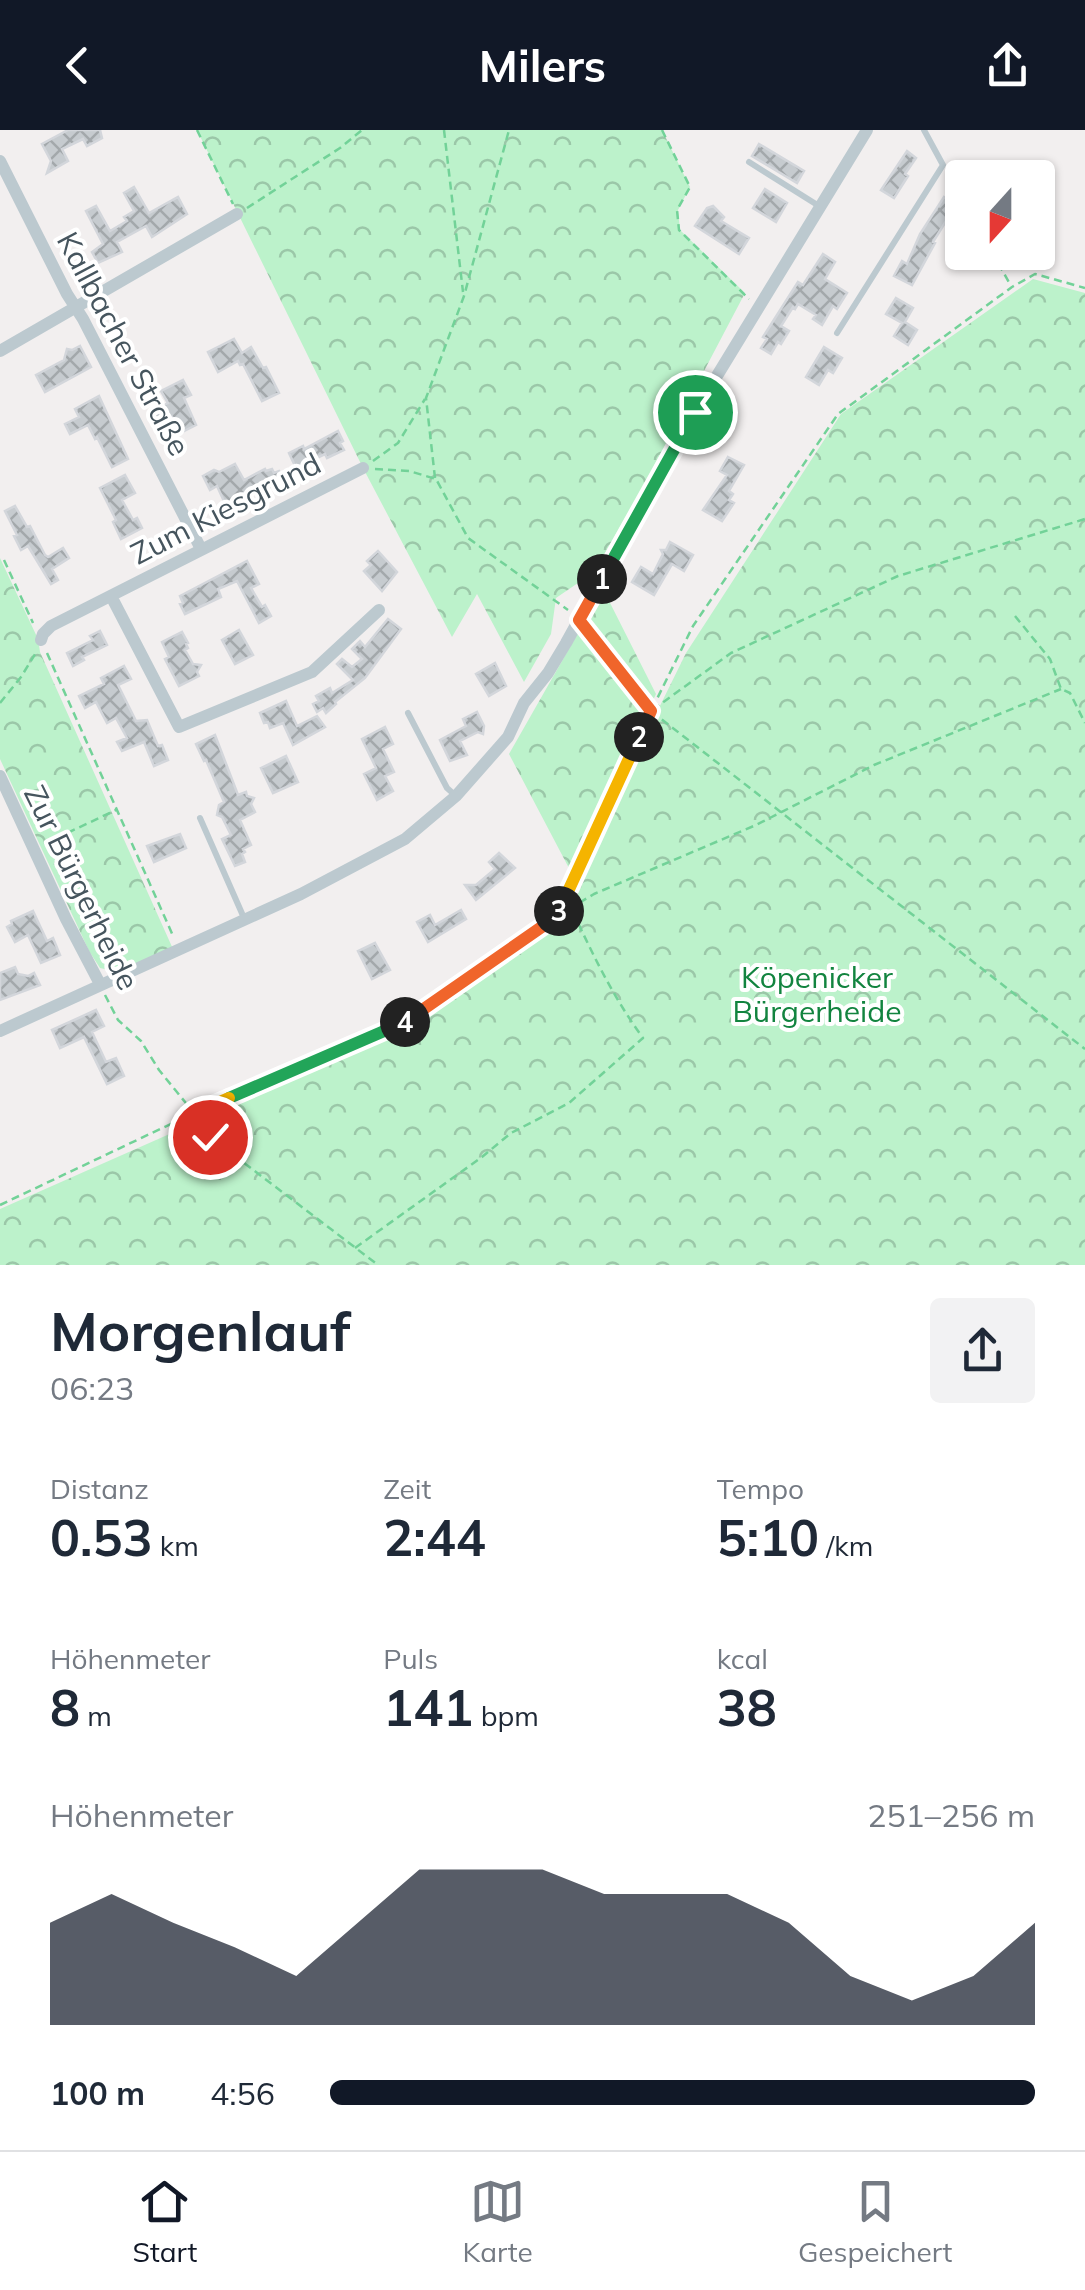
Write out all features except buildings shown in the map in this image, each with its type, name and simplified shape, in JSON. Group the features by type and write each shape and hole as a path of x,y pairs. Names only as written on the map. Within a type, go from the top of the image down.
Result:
{"street":[{"path":"0,1031 301,894 390,848 456,796 508,737 524,703 548,674 687,425 867,130"},
{"name":"Kallbacher Straße","path":"0,161 202,549"},
{"path":"0,351 237,214"},
{"name":"Zum Kiesgrund","path":"40,640 51,626 363,468"},
{"name":"Zum Kiesgrund","path":"111,596 178,727 312,672 379,610"},
{"name":"Zur Bürgerheide","path":"0,776 100,984"}],"lane":[{"path":"838,332 943,165 924,130"},
{"path":"750,162 819,206"},
{"path":"408,713 447,788 456,796"},
{"path":"200,818 244,919"}],"path":[{"path":"197,130 237,214 362,130"},
{"path":"444,130 464,296"},
{"path":"363,468 398,443 426,398 464,296 509,130"},
{"path":"662,130 690,187 678,210 680,230 757,308"},
{"path":"943,165 945,169"},
{"path":"1002,270 1012,288"},
{"path":"556,917 692,626 838,414 1035,274 1085,288"},
{"path":"426,398 436,479 468,538 579,620 651,711 1085,1049"},
{"path":"363,468 409,470 436,479"},
{"path":"651,711 731,653 898,576 1085,519"},
{"path":"4,560 179,949"},
{"path":"1015,616 1050,659 1061,689 1070,693 1085,723"},
{"path":"0,703 31,661 40,640"},
{"path":"0,1205 194,1113 413,1019 594,894 756,825 874,765 1061,689"},
{"path":"33,849 116,810"},
{"path":"355,1248 510,1134 569,1104 642,1038 600,972 571,908"},
{"name":"Zur Bürgerheide","path":"100,984 118,1020 141,1042 210,1137 378,1265"}],"green space":[{"path":"197,130 662,130 690,187 678,210 680,230 745,293 594,572 556,598 551,634 524,682 477,594 452,637 363,468"},
{"name":"Köpenicker Bürgerheide","path":"1033,279 1085,293 1085,1265 0,1265 0,1209 407,1029 560,909 686,653 841,414"},
{"path":"0,558 173,949 137,965 100,968 0,759"},
{"path":"603,589 656,694 571,872 509,754"}],"route":[{"path":"210,1137 194,1113 413,1019 556,917 651,711 579,620 695,412"}]}
